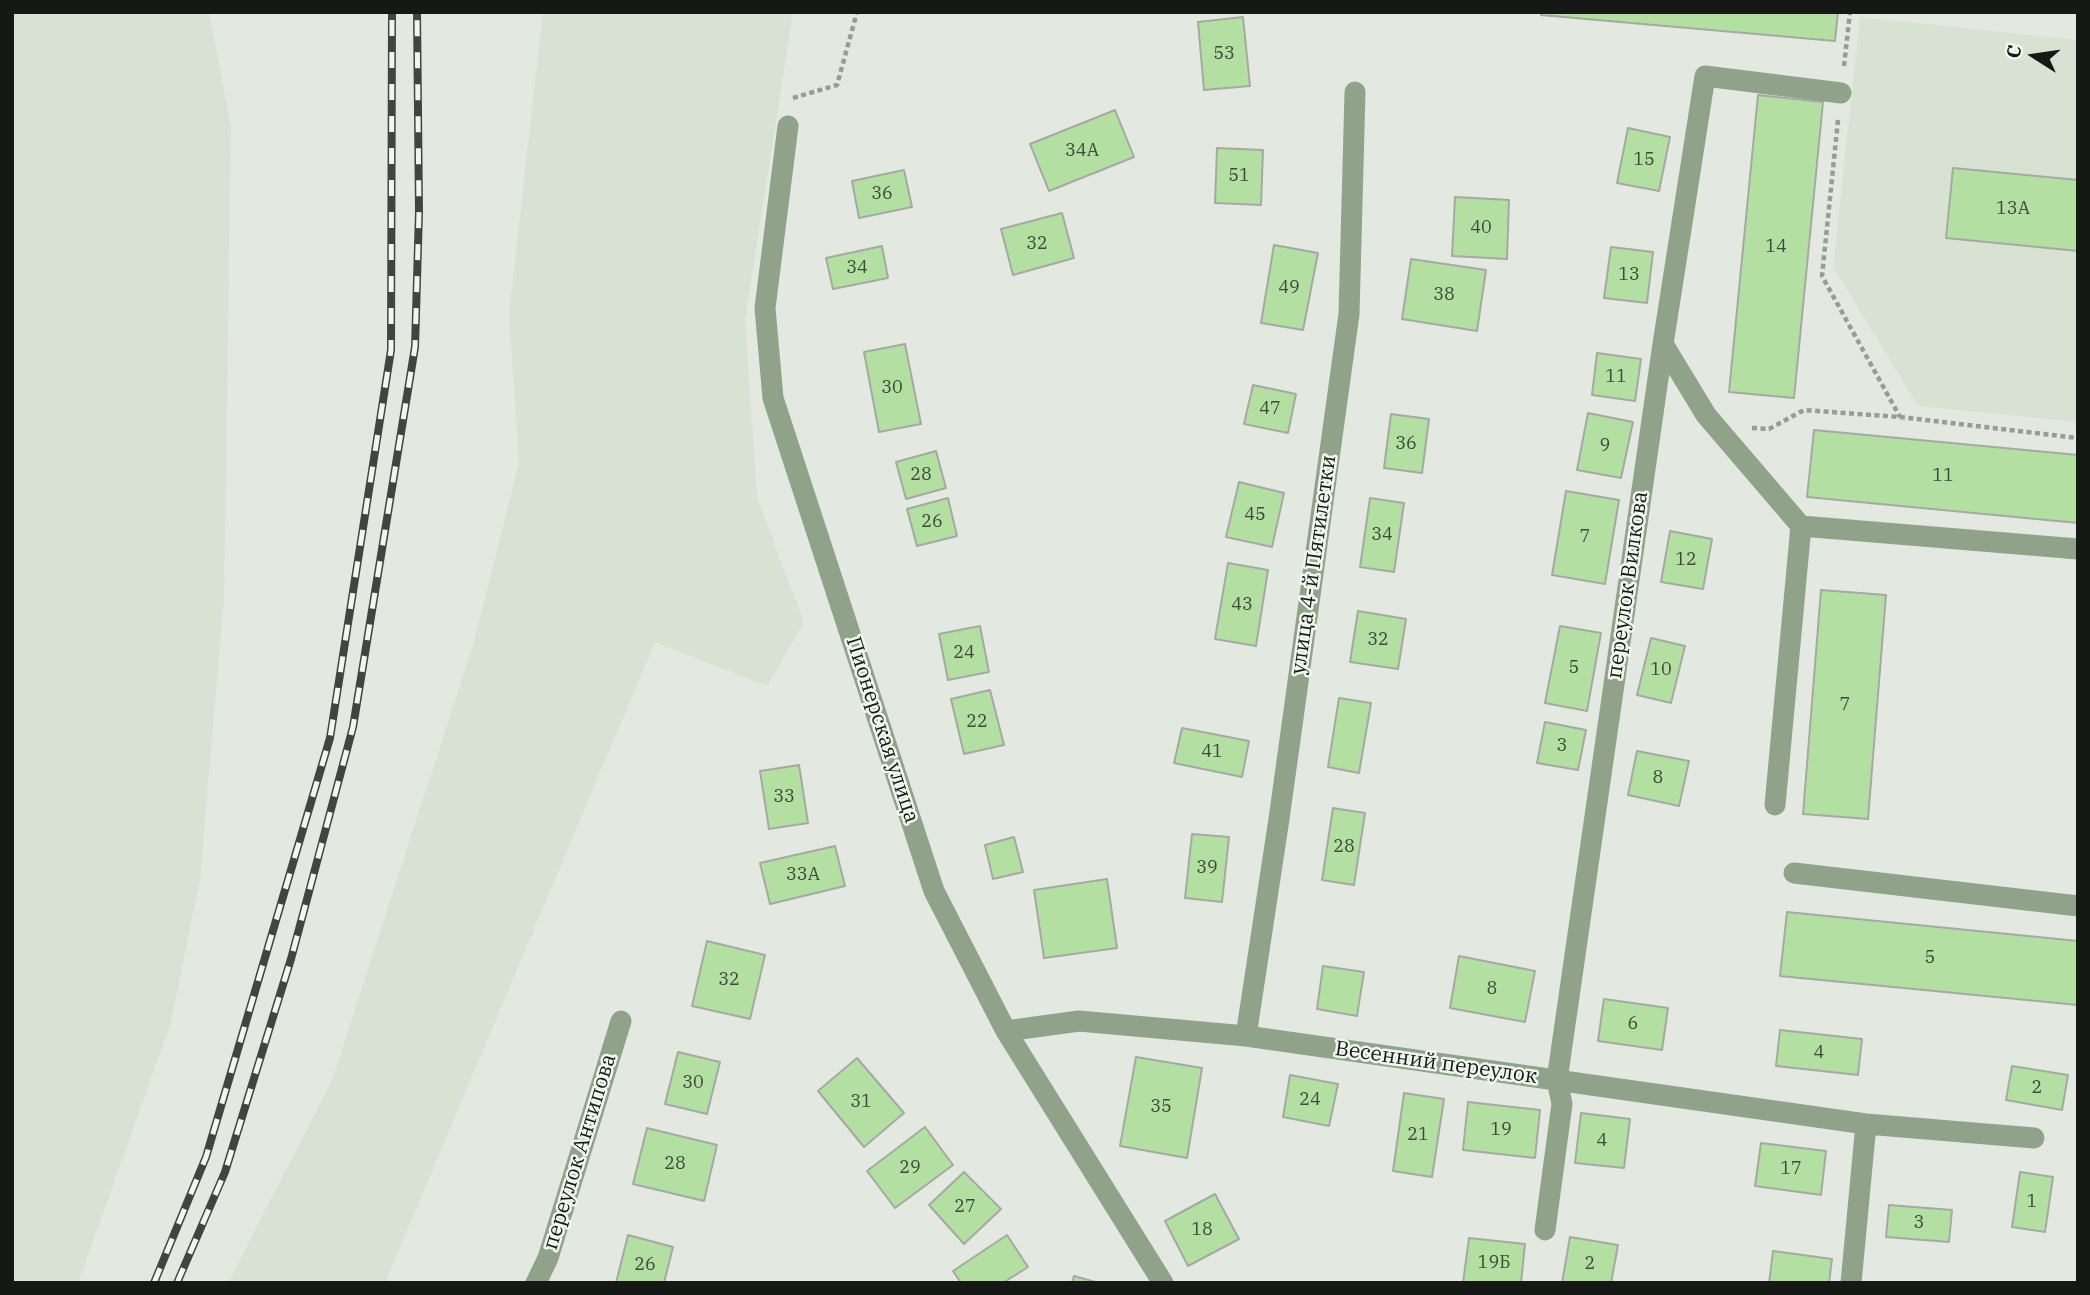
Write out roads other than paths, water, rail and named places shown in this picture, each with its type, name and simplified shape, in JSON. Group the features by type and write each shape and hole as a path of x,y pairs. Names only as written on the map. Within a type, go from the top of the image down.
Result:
{"street":[{"name":"переулок Вилкова","path":"1545,1230 1562,1104 1557,1080 1663,344 1705,76 1841,93"},
{"name":"улица 4-й Пятилетки","path":"1246,1036 1349,314 1354,92"},
{"name":"Пионерская улица","path":"788,126 765,308 773,398 934,891 1006,1031 1163,1283"},
{"path":"1663,344 1706,415 1801,526 2078,549"},
{"path":"1775,805 1801,526"},
{"path":"1794,873 2078,906"},
{"name":"переулок Антипова","path":"537,1283 548,1258 621,1021"},
{"name":"Весенний переулок","path":"1006,1031 1079,1021 1246,1036 1866,1124 2034,1138"},
{"path":"1851,1283 1866,1124"}],"railway":[{"path":"154,1283 206,1157 330,738 391,350 392,12"},
{"path":"177,1283 225,1172 291,959 353,727 415,347 419,212 417,12"}]}
